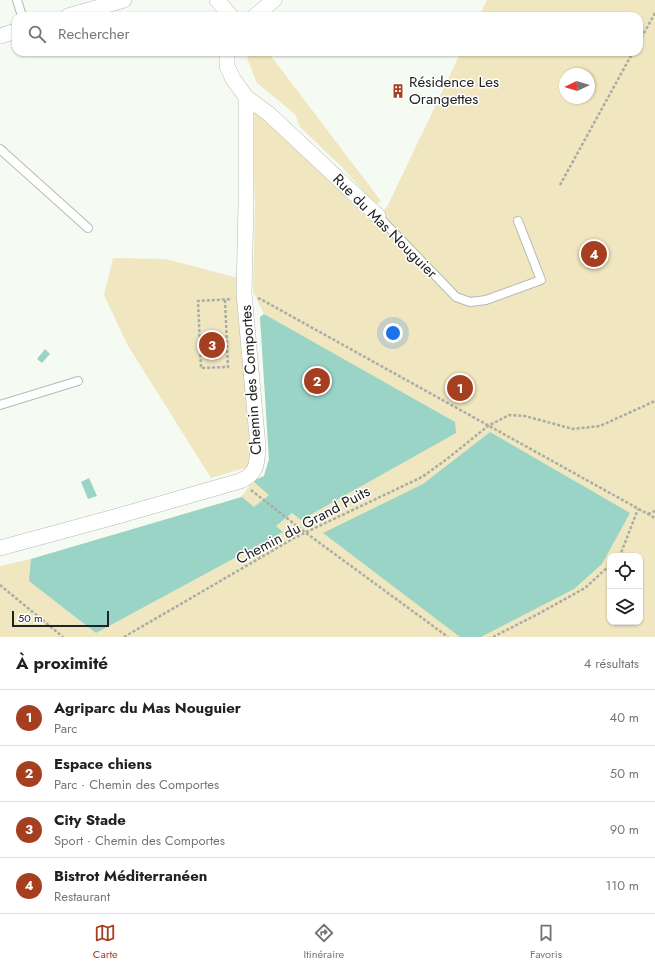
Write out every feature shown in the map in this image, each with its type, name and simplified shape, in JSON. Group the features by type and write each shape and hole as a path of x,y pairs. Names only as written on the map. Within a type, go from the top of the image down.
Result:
{"street":[{"path":"82,12 124,0"},
{"path":"217,0 227,12"},
{"path":"260,12 274,0"},
{"path":"0,36 12,32"},
{"path":"227,56 228,66 233,79 246,97"},
{"name":"Rue du Mas Nouguier","path":"246,97 269,114 378,216"},
{"name":"Chemin des Comportes","path":"0,548 240,481 248,478 255,469 258,447 244,293 246,97"}],"lane":[{"path":"16,0 20,12"},
{"path":"0,149 88,228"},
{"name":"Rue du Mas Nouguier","path":"378,216 456,297 470,302 486,300 541,280 518,221"},
{"path":"0,405 78,381"}],"path":[{"path":"643,35 655,13"},
{"path":"560,185 631,56"},
{"path":"244,293 264,301 638,510 655,518"},
{"name":"Chemin du Grand Puits","path":"124,637 296,537 422,477 488,426 509,415 526,416 573,429 600,426 655,401"},
{"path":"262,499 448,637"},
{"path":"621,553 638,510"},
{"path":"647,514 655,511"},
{"path":"493,637 585,588 607,568"},
{"path":"0,585 63,637"}],"shaded area":[{"path":"487,0 655,0 655,637 0,637 0,566 31,559 241,497 253,481 264,476 269,459 260,317 264,314 253,292 255,205 251,110 266,117 378,216 387,207 459,56 643,56 643,12 481,12"},
{"path":"248,56 271,56 381,201 375,205 343,168 300,127 295,114 257,83 247,58"},
{"path":"113,258 166,259 238,278 251,466 211,478 127,344 104,295"}],"water":[{"path":"264,314 455,422 456,433 301,520 292,513 276,526 283,532 96,633 29,581 31,559 242,497 254,507 269,495 253,481 264,476 269,459 260,317"},
{"path":"45,349 50,354 42,363 37,359"},
{"path":"490,432 630,513 602,564 574,589 481,637 460,637 323,533 423,484"},
{"path":"89,478 97,496 88,499 81,482"}],"place":[{"name":"Résidence Les Orangettes","path":"398,91"},
{"name":"Bistrot Méditerranéen","path":"594,254"},
{"name":"City Stade","path":"212,345"},
{"name":"Espace chiens","path":"317,381"},
{"name":"Agriparc du Mas Nouguier","path":"460,388"}]}
